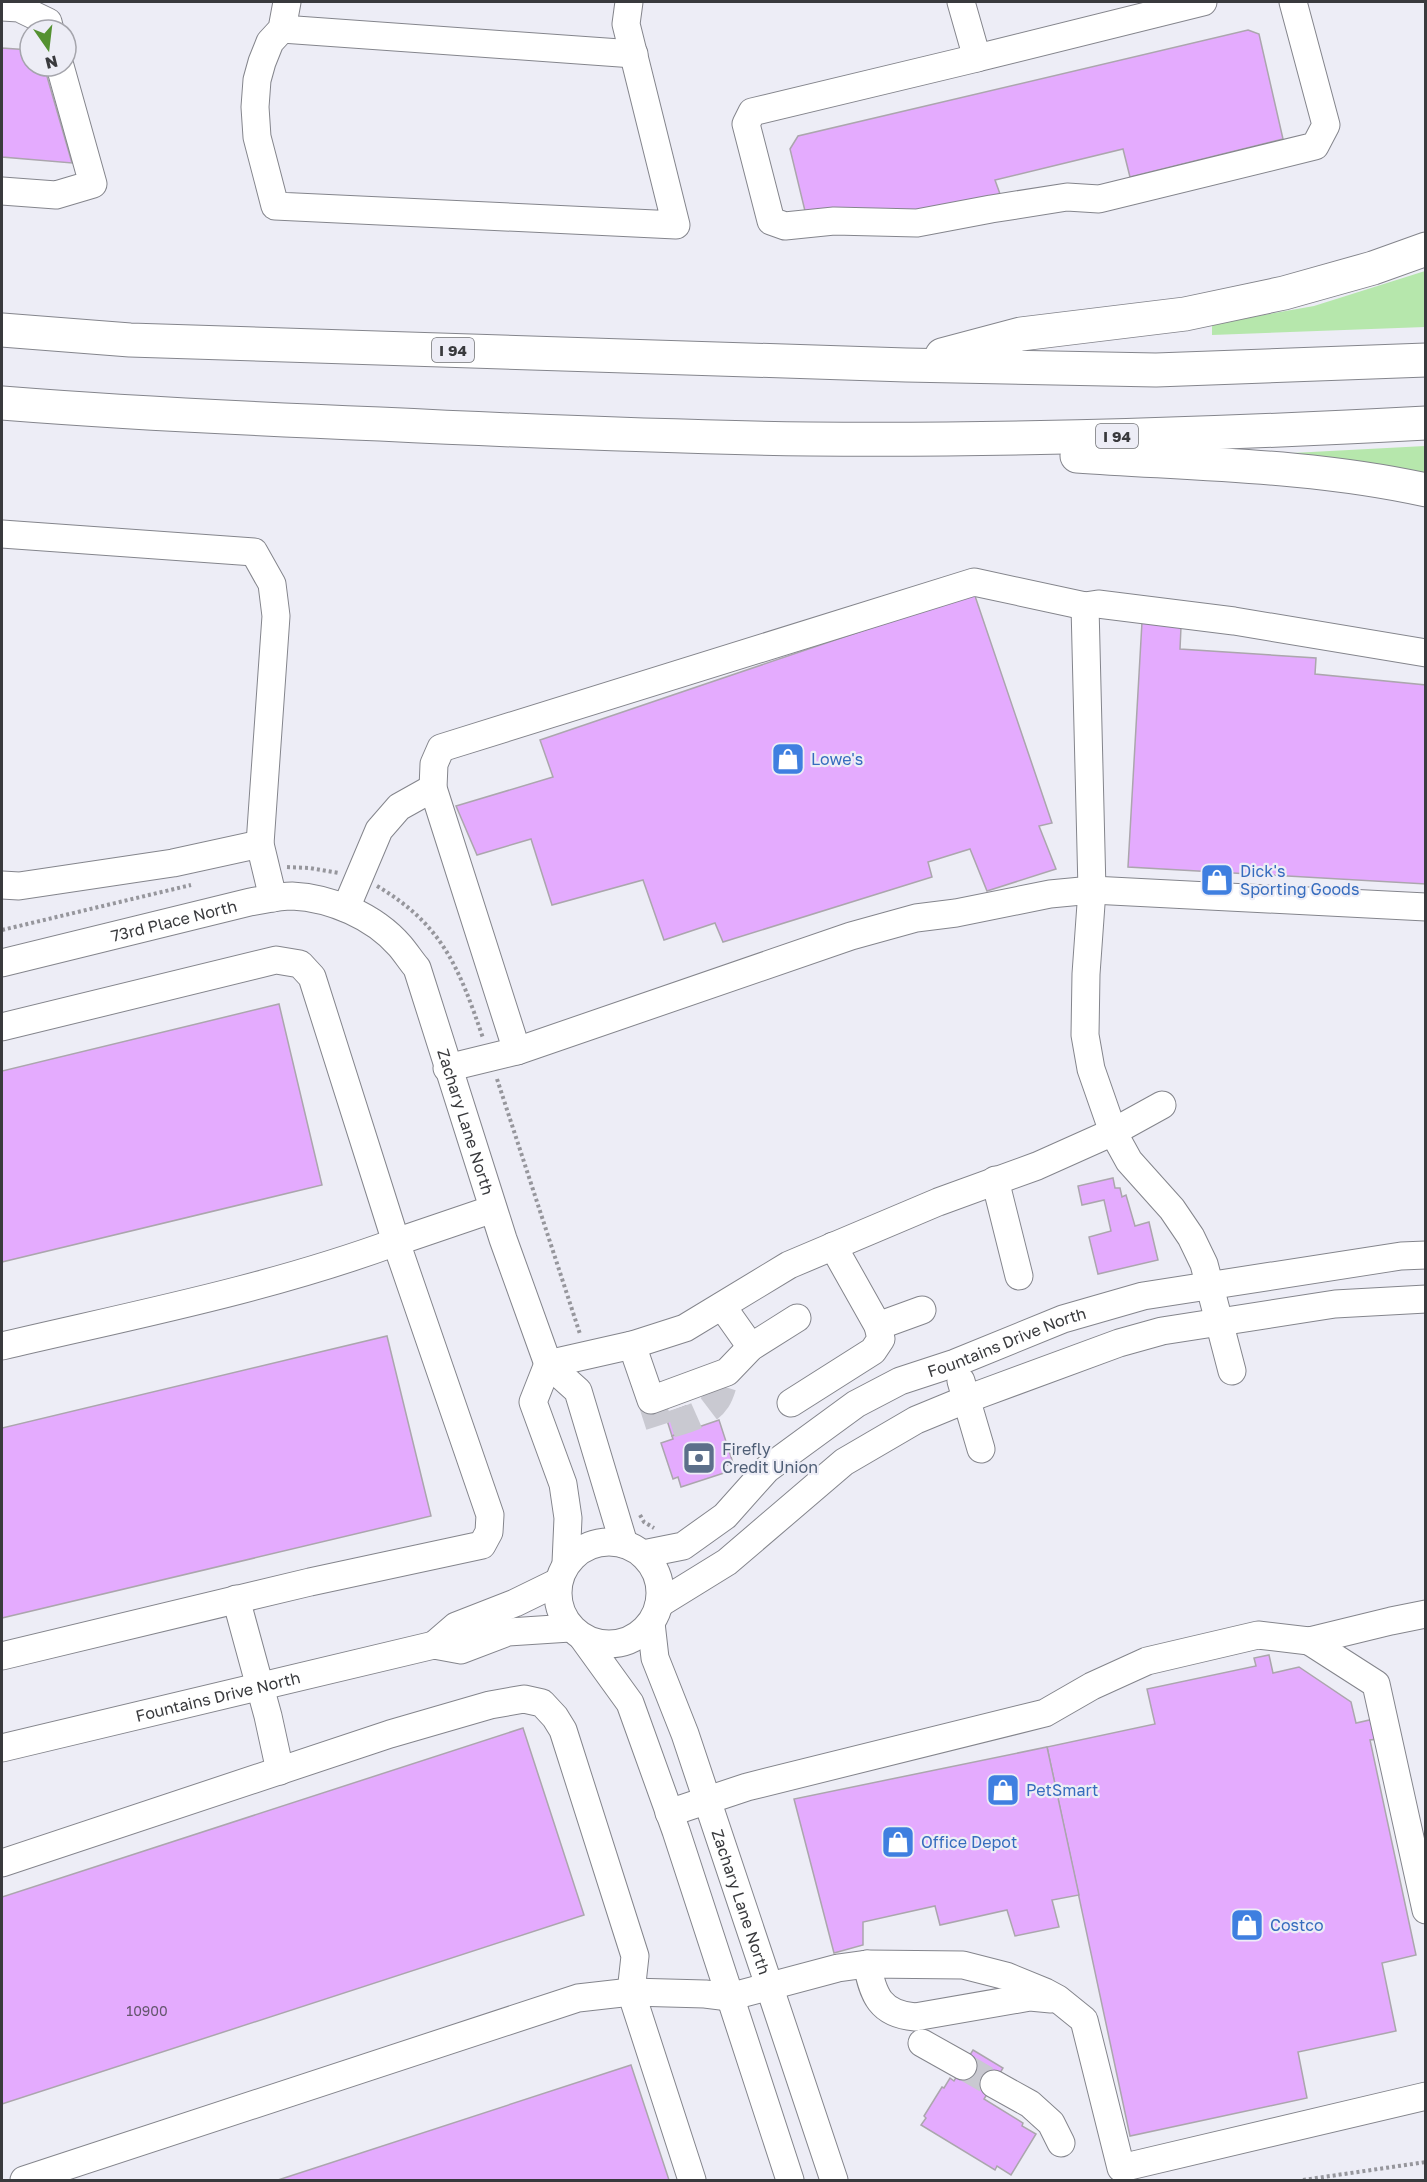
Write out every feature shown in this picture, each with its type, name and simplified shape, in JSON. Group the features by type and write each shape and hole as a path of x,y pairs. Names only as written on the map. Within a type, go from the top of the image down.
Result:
{"highway":[{"path":"906,365 1020,334 1185,314 1284,293 1373,268 1425,249"},
{"name":"I 94","path":"2,330 130,340 906,365 1156,370 1425,360"},
{"name":"I 94","path":"2,403 127,413 474,429 808,439 1027,439 1241,433 1425,423"},
{"path":"808,439 1264,469 1353,478 1425,490"}],"street":[{"path":"287,2 282,29 270,42 262,62 257,80 255,107 257,137 275,206 676,225 626,24 629,2"},
{"path":"961,2 977,58"},
{"path":"1203,2 752,112 746,124 771,221 785,226 834,221 917,223 1067,197 1099,199 1315,146 1326,125 1293,2"},
{"path":"2,7 19,8 40,18"},
{"path":"282,29 633,54"},
{"path":"2,191 56,195 93,184 63,78"},
{"path":"2,534 254,552 272,584 276,616 263,856 273,898"},
{"path":"517,1051 433,788 434,764 441,748 974,582 1084,606 1098,604 1234,621 1425,653"},
{"path":"1084,606 1092,890 1086,974 1085,1035 1091,1069 1113,1131 1129,1161 1172,1209 1191,1237 1204,1264 1232,1371"},
{"path":"346,908 379,830 399,807 433,788"},
{"path":"2,885 19,886 173,863 263,856"},
{"path":"447,1068 517,1051 852,936 916,918 956,913 1050,894 1092,890 1425,907"},
{"name":"73rd Place North","path":"2,963 273,898 291,896 346,908"},
{"name":"Zachary Lane North","path":"346,908 378,926 400,945 417,968 493,1209 548,1364 578,1391 633,1549"},
{"path":"2,1027 276,960 300,964 312,977 396,1242 490,1515 489,1533 482,1545 236,1599 2,1656"},
{"path":"790,2181 669,1813 630,1702 561,1614 557,1598 568,1518 563,1484 533,1402 548,1364 633,1346 685,1328 789,1265 995,1180 1037,1166 1162,1106"},
{"path":"995,1180 1019,1276"},
{"path":"2,1346 233,1292 338,1263 493,1209"},
{"path":"791,1403 873,1352 881,1340 878,1326 833,1246"},
{"name":"Fountains Drive North","path":"633,1549 683,1546 725,1516 767,1469 856,1404 900,1382 955,1363 1063,1319 1143,1296 1401,1256 1425,1255"},
{"path":"577,1633 605,1644 627,1641 640,1634 655,1613 727,1562 844,1462 916,1420 967,1399 1119,1342 1162,1331 1335,1304 1425,1299"},
{"path":"722,1306 751,1347"},
{"path":"878,1326 921,1310"},
{"path":"633,1346 651,1400 727,1372 751,1347 797,1318"},
{"path":"955,1363 981,1449"},
{"path":"562,1573 577,1551 592,1544 608,1541 633,1549 652,1564 658,1577 660,1590 655,1613"},
{"name":"Fountains Drive North","path":"434,1646 456,1626 515,1603 562,1573"},
{"path":"236,1599 280,1771"},
{"name":"Zachary Lane North","path":"655,1613 655,1658 686,1734 834,2181"},
{"path":"669,1813 747,1787 1045,1713 1092,1686 1147,1661 1258,1635 1309,1641 1391,1620 1425,1614"},
{"name":"Fountains Drive North","path":"2,1748 434,1646 461,1650 508,1632 577,1633"},
{"path":"1309,1641 1376,1684 1425,1910"},
{"path":"2,1863 390,1734 490,1705 524,1699 542,1703 555,1716 563,1730 635,1956 631,1992 692,2181"},
{"path":"24,2181 578,1998 631,1992 729,1997 838,1968 867,1964 963,1965 1006,1976 1058,1999 1084,2020 1121,2168 1425,2096"},
{"path":"867,1964 872,1990 884,2006 898,2015 915,2017 1030,1997 1058,1999"},
{"path":"922,2043 963,2066"},
{"path":"994,2084 1030,2104 1051,2122 1061,2143"}],"path":[{"path":"263,856 310,868 333,871 376,886 412,911 433,932 452,958 468,992 587,1355"},
{"path":"2,930 194,884"},
{"path":"640,1513 644,1522 656,1530"},
{"path":"1304,2181 1425,2162"}],"green space":[{"path":"1425,271 1425,327 1212,335 1212,324 1314,306"},
{"path":"1425,446 1425,484 1273,454"}],"building":[{"path":"1248,30 1259,34 1283,139 1130,177 1123,149 995,180 1000,194 921,212 805,211 790,149 798,136"},
{"path":"2,48 18,49 18,78 47,78 72,163 2,157"},
{"name":"Lowe's","path":"974,593 1052,823 1039,826 1056,869 987,891 970,849 928,862 932,877 723,942 715,923 664,940 643,880 552,905 531,839 477,855 456,806 553,777 540,740"},
{"path":"1142,622 1181,627 1180,649 1316,658 1315,674 1426,685 1426,884 1128,867"},
{"path":"279,1004 322,1185 2,1262 2,1071"},
{"path":"1113,1178 1115,1188 1120,1188 1122,1197 1126,1195 1135,1226 1149,1222 1158,1260 1098,1274 1089,1237 1111,1231 1104,1200 1082,1205 1078,1186"},
{"path":"387,1336 431,1516 2,1618 2,1428"},
{"path":"686,1406 694,1429 672,1436 665,1414"},
{"name":"Firefly Credit Union","path":"719,1420 733,1463 722,1467 724,1473 681,1487 678,1477 673,1479 661,1443 673,1439 672,1436"},
{"name":"Costco","path":"1269,1655 1273,1673 1299,1667 1351,1702 1356,1723 1374,1719 1378,1739 1370,1740 1416,1955 1382,1963 1396,2031 1298,2052 1307,2098 1130,2136 1047,1747 1155,1724 1147,1689 1256,1666 1254,1658"},
{"path":"523,1728 584,1915 2,2104 2,1897"},
{"path":"1047,1747 1079,1895 1052,1900 1059,1927 1015,1936 1007,1910 940,1925 935,1906 863,1922 863,1945 834,1953 794,1799"},
{"path":"973,2050 1003,2068 984,2099 1023,2123 1022,2126 1036,2134 1011,2175 997,2166 995,2170 921,2125 942,2087 944,2088 950,2078 954,2081"},
{"path":"631,2065 669,2180 278,2180"}],"tunnel":[{"path":"651,1400 660,1428 692,1418 706,1411 717,1400 727,1372"},
{"path":"963,2066 994,2084"}],"place":[{"name":"Lowe's","path":"788,759"},
{"name":"Dick's Sporting Goods","path":"1217,880"},
{"name":"Firefly Credit Union","path":"699,1458"},
{"name":"PetSmart","path":"1003,1790"},
{"name":"Office Depot","path":"898,1842"},
{"name":"Costco","path":"1247,1925"}]}
